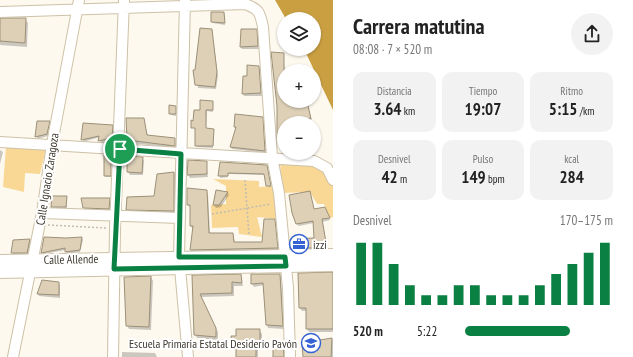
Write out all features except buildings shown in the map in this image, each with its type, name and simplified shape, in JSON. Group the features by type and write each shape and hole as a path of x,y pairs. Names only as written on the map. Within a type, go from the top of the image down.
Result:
{"main road":[{"name":"Calle Allende","path":"286,261 333,255"},
{"name":"Calle Allende","path":"0,261 32,265 286,261 333,265"},
{"name":"Calle Allende","path":"0,272 32,265"}],"street":[{"path":"185,3 179,262 188,357"},
{"path":"0,12 79,4 245,4 255,8 260,14 263,26 272,157 279,193 286,261 290,357"},
{"name":"Calle Ignacio Zaragoza","path":"13,357 40,224 52,144 79,4"},
{"path":"113,357 115,229 117,217 120,149 124,4"},
{"path":"0,142 52,144 181,154 272,157 321,163 327,168 333,180"},
{"path":"42,213 117,217 180,218"}],"path":[{"path":"244,180 249,235"},
{"path":"212,214 277,203"},
{"path":"40,224 115,229"}],"shaded area":[{"path":"275,0 333,0 333,110 321,85 321,64 311,64 307,56 321,56 321,12 282,12"},
{"path":"6,146 46,148 40,174 25,173 24,192 3,187"},
{"path":"280,160 320,165 333,186 333,217 330,218 324,204 317,204 310,192 282,193"},
{"path":"213,179 259,181 259,187 275,186 278,219 257,217 262,237 239,234 238,227 212,228 211,205 226,204 226,186"}],"place":[{"name":"izzi","path":"299,244"},
{"name":"Escuela Primaria Estatal Desiderio Pavón","path":"311,343"}],"route":[{"path":"120,149 181,154 179,257 285,257 286,266 114,269 120,149"}]}
